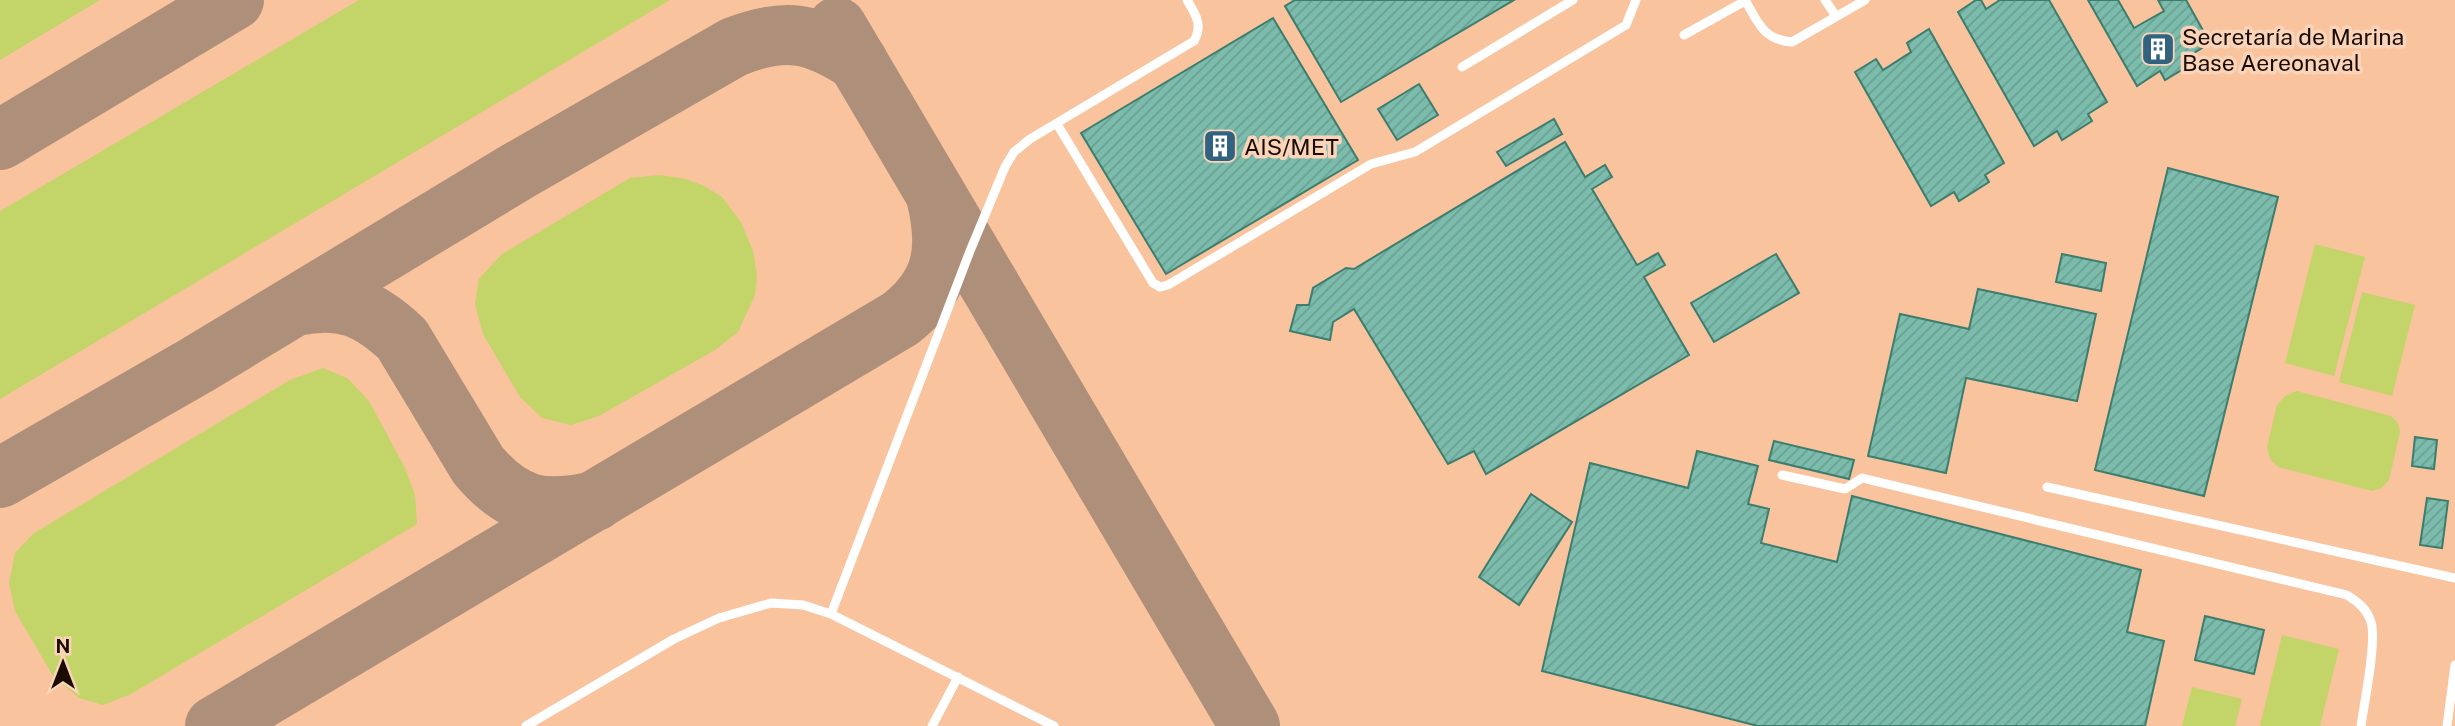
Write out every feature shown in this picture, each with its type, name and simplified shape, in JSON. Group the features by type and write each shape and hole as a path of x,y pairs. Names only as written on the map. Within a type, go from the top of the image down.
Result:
{"lane":[{"path":"831,614 970,251 1005,167 1014,152 1030,139 1194,41 1199,32 1199,19 1187,0"},
{"path":"1462,67 1573,0"},
{"path":"1057,124 1153,283 1168,285 1371,164 1415,152 1614,33 1626,25 1636,0"},
{"path":"1684,35 1745,0 1766,34 1778,41 1792,42 1865,0"},
{"path":"1825,0 1836,16"},
{"path":"1782,475 1844,489 1862,478 2347,595 2362,605 2372,623 2372,643 2361,726"},
{"path":"2047,487 2455,578"},
{"path":"526,726 674,639 719,618 771,603 803,604 831,614 1054,726"},
{"path":"2447,726 2455,665"},
{"path":"932,726 958,677"}],"shaded area":[{"path":"0,0 2455,0 2455,726 0,726"}],"green space":[{"path":"0,0 100,0 0,60"},
{"path":"359,0 670,0 0,399 0,211"},
{"path":"660,175 686,179 704,186 722,197 741,222 753,251 757,276 755,295 738,332 715,350 599,416 571,425 542,418 520,397 483,334 475,304 479,279 502,254 630,178"},
{"path":"2315,244 2365,257 2334,376 2285,363"},
{"path":"2362,292 2415,305 2392,396 2339,382"},
{"path":"323,368 347,378 369,401 405,468 415,495 417,524 131,694 103,705 79,698 53,676 15,611 9,583 15,553 34,533 290,380"},
{"path":"2297,391 2391,416 2398,423 2400,432 2389,480 2382,488 2372,491 2278,467 2270,459 2267,447 2277,405 2285,396"},
{"path":"2282,635 2339,649 2320,726 2260,726"},
{"path":"2192,687 2242,699 2235,726 2182,726"}],"building":[{"path":"1295,0 1514,0 1341,102 1285,6"},
{"path":"1976,0 1981,0 1986,9 2000,0 2049,0 2107,102 2088,114 2092,121 2062,140 2057,131 2034,146 1958,12"},
{"name":"Secretaría de Marina Base Aereonaval","path":"2088,0 2118,0 2134,28 2164,11 2158,0 2186,0 2210,43 2191,55 2195,62 2165,80 2160,71 2137,86"},
{"name":"AIS/MET","path":"1273,18 1358,160 1166,274 1081,133"},
{"path":"1929,29 2004,163 1985,175 1989,182 1959,201 1954,192 1931,206 1855,72 1876,59 1883,70 1911,52 1907,43"},
{"path":"1419,84 1438,115 1397,140 1378,109"},
{"path":"1554,119 1562,134 1506,166 1497,152"},
{"path":"1565,142 1585,177 1605,165 1612,177 1592,189 1637,265 1658,253 1665,265 1644,277 1689,355 1486,474 1474,451 1448,464 1354,309 1333,322 1330,340 1290,331 1297,305 1309,305 1313,288 1346,268 1354,269"},
{"path":"2168,168 2278,197 2204,496 2095,470"},
{"path":"1776,254 1799,293 1714,342 1691,303"},
{"path":"2062,254 2106,263 2101,291 2056,282"},
{"path":"1978,289 2096,314 2077,401 1966,378 1946,473 1868,456 1900,314 1969,329"},
{"path":"2415,437 2437,440 2434,469 2412,466"},
{"path":"1774,441 1854,460 1849,479 1769,460"},
{"path":"1697,451 1758,466 1748,504 1769,509 1761,543 1837,562 1852,496 2141,570 2127,632 2164,641 2145,726 1758,726 1542,671 1590,463 1688,488"},
{"path":"1531,494 1572,522 1519,605 1479,577"},
{"path":"2427,498 2448,501 2442,548 2420,545"},
{"path":"2205,616 2264,630 2254,674 2195,660"}],"taxiway":[{"path":"0,140 234,0"},
{"path":"837,27 1250,726"},
{"path":"0,478 197,365 518,171 734,47 769,37 798,36 827,44 858,62"},
{"path":"215,726 900,319 926,293 939,265 942,233 936,196"},
{"path":"296,306 327,303 354,307 390,328 402,339 478,465 504,490 517,498 544,506 576,505 595,501"}],"place":[{"name":"Secretaría de Marina Base Aereonaval","path":"2158,49"},
{"name":"AIS/MET","path":"1220,146"}]}
